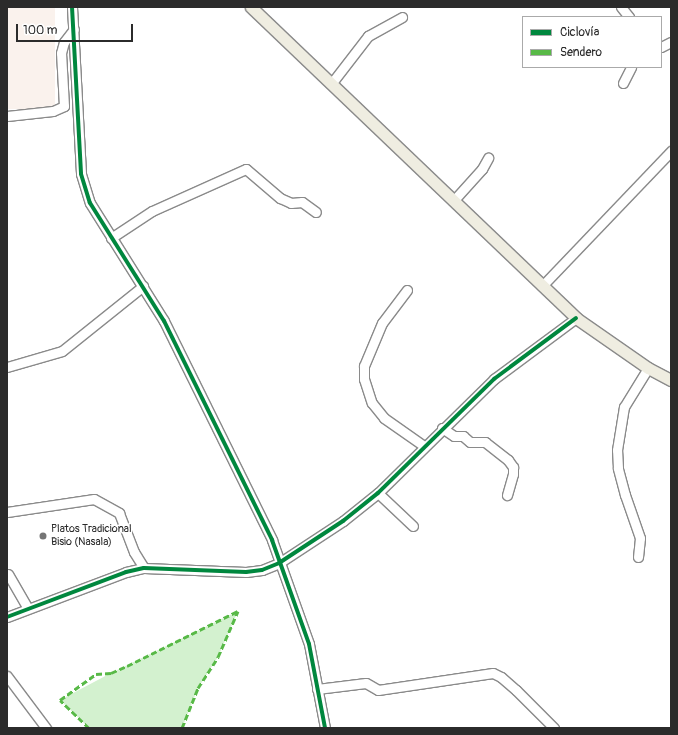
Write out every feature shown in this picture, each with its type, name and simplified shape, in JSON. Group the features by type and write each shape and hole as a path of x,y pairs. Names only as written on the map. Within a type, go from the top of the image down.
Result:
{"main road":[{"path":"251,7 576,318 648,368 671,380"}],"street":[{"path":"72,7 81,174 90,203 110,238 143,286 168,328 234,459 272,540 309,644 324,728"},
{"path":"621,7 628,16"},
{"path":"331,84 368,36 402,17"},
{"path":"7,116 53,111 64,106 61,53 64,42 74,29"},
{"path":"662,46 671,42"},
{"path":"622,83 630,68"},
{"path":"542,286 671,150"},
{"path":"454,200 482,169 488,158"},
{"path":"110,238 152,211 246,169 280,198 291,203 302,202 316,212"},
{"path":"7,367 62,351 143,286"},
{"path":"407,290 382,323 364,366 364,379 372,403 384,418 424,446"},
{"path":"7,617 126,572 144,568 246,572 262,570 279,563 343,521 378,493 442,428 494,379 576,318"},
{"path":"638,557 640,538 625,495 618,468 617,450 624,407 648,368"},
{"path":"442,428 454,436 463,436 470,442 485,442 508,460 513,467 513,474 507,494"},
{"path":"378,493 413,526"},
{"path":"7,512 94,499 119,513 134,552 144,568"},
{"path":"8,574 28,608"},
{"path":"317,689 366,683 378,690 493,673 511,686 554,728"},
{"path":"7,676 46,728"}],"shaded area":[{"path":"7,7 55,7 55,109 7,109"}],"green space":[{"path":"238,611 218,657 198,688 182,728 89,728 60,700 111,673"}],"marked path":[{"path":"89,728 60,700 96,674 111,673 127,666 238,611"},
{"path":"182,728 198,688 218,657 238,611"}],"cycle path":[{"path":"72,7 81,174 90,203 164,321 272,540 309,644 325,728"},
{"path":"7,617 126,572 144,568 246,572 262,570 279,563 343,521 378,493 494,379 576,318"}],"place":[{"name":"Platos Tradicional Bisio (Nasala)","path":"43,536"}]}
